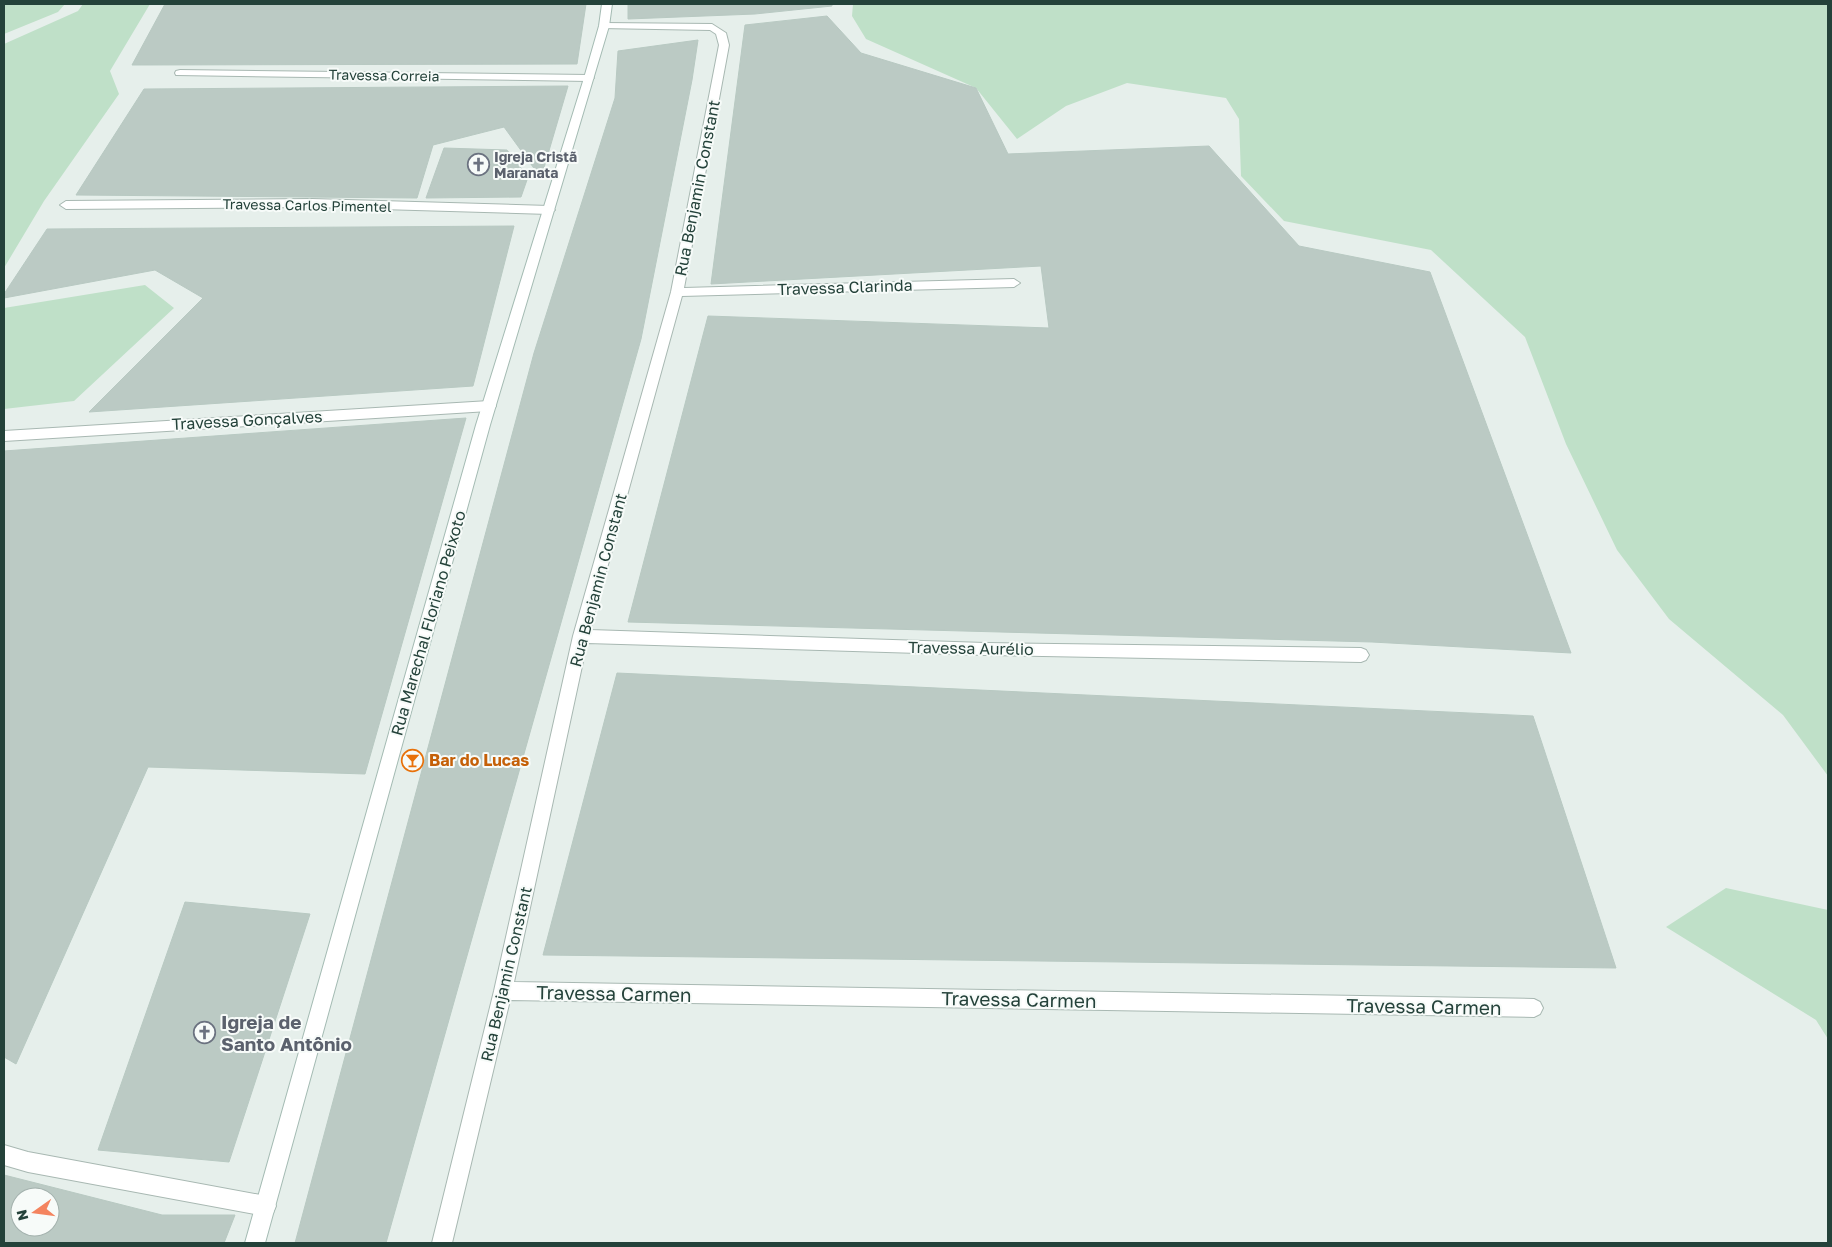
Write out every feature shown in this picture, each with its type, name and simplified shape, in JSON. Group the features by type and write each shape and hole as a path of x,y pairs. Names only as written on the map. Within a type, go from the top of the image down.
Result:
{"street":[{"name":"Rua Marechal Floriano Peixoto","path":"255,1243 489,406 589,78 604,26 607,4"},
{"name":"Rua Benjamin Constant","path":"442,1243 503,991 581,636 677,292 724,45 721,33 712,27 604,26"},
{"name":"Travessa Correia","path":"180,73 589,78"},
{"name":"Travessa Carlos Pimentel","path":"66,205 312,203 549,210"},
{"name":"Travessa Clarinda","path":"677,292 1014,283"},
{"name":"Travessa Gonçalves","path":"4,436 489,406"},
{"name":"Travessa Aurélio","path":"581,636 985,650 1361,655"},
{"name":"Travessa Carmen","path":"503,991 1534,1008"},
{"path":"4,1155 28,1162 266,1206"}],"green space":[{"path":"4,4 65,4 58,12 4,34"},
{"path":"83,4 150,4 110,71 119,94 44,201 4,268 4,44 78,11"},
{"path":"853,4 1828,4 1828,776 1783,715 1669,619 1617,550 1566,444 1525,337 1431,250 1284,221 1241,176 1239,119 1226,98 1127,83 1066,106 1017,139 976,88 866,39 852,16"},
{"path":"145,285 174,308 74,401 4,409 4,308"},
{"path":"1726,888 1828,910 1828,1039 1816,1020 1666,927"}],"building":[{"path":"165,4 586,4 577,64 132,65"},
{"path":"628,4 832,4 832,6 755,14 628,19"},
{"path":"827,16 861,53 976,88 1008,154 1209,146 1299,246 1430,272 1571,653 1372,642 628,622 708,316 1049,328 1041,266 711,284 745,25"},
{"path":"698,40 692,80 641,339 386,1243 295,1243 534,353 615,98 618,51"},
{"path":"568,86 541,178 504,127 433,145 417,198 76,195 144,89"},
{"name":"Igreja Cristã Maranata","path":"444,148 507,150 528,177 521,197 426,198"},
{"path":"514,226 473,386 89,412 203,298 155,270 4,298 4,294 47,229"},
{"path":"466,418 365,774 148,767 16,1064 4,1057 4,451"},
{"path":"617,673 1533,716 1616,968 543,955"},
{"name":"Igreja de Santo Antônio","path":"185,902 310,914 229,1162 98,1150"},
{"path":"4,1175 51,1187 10,1187 10,1237 60,1237 60,1189 162,1215 235,1215 224,1243 4,1243"}],"place":[{"name":"Igreja Cristã Maranata","path":"478,164"},
{"name":"Bar do Lucas","path":"413,760"},
{"name":"Igreja de Santo Antônio","path":"205,1032"}]}
